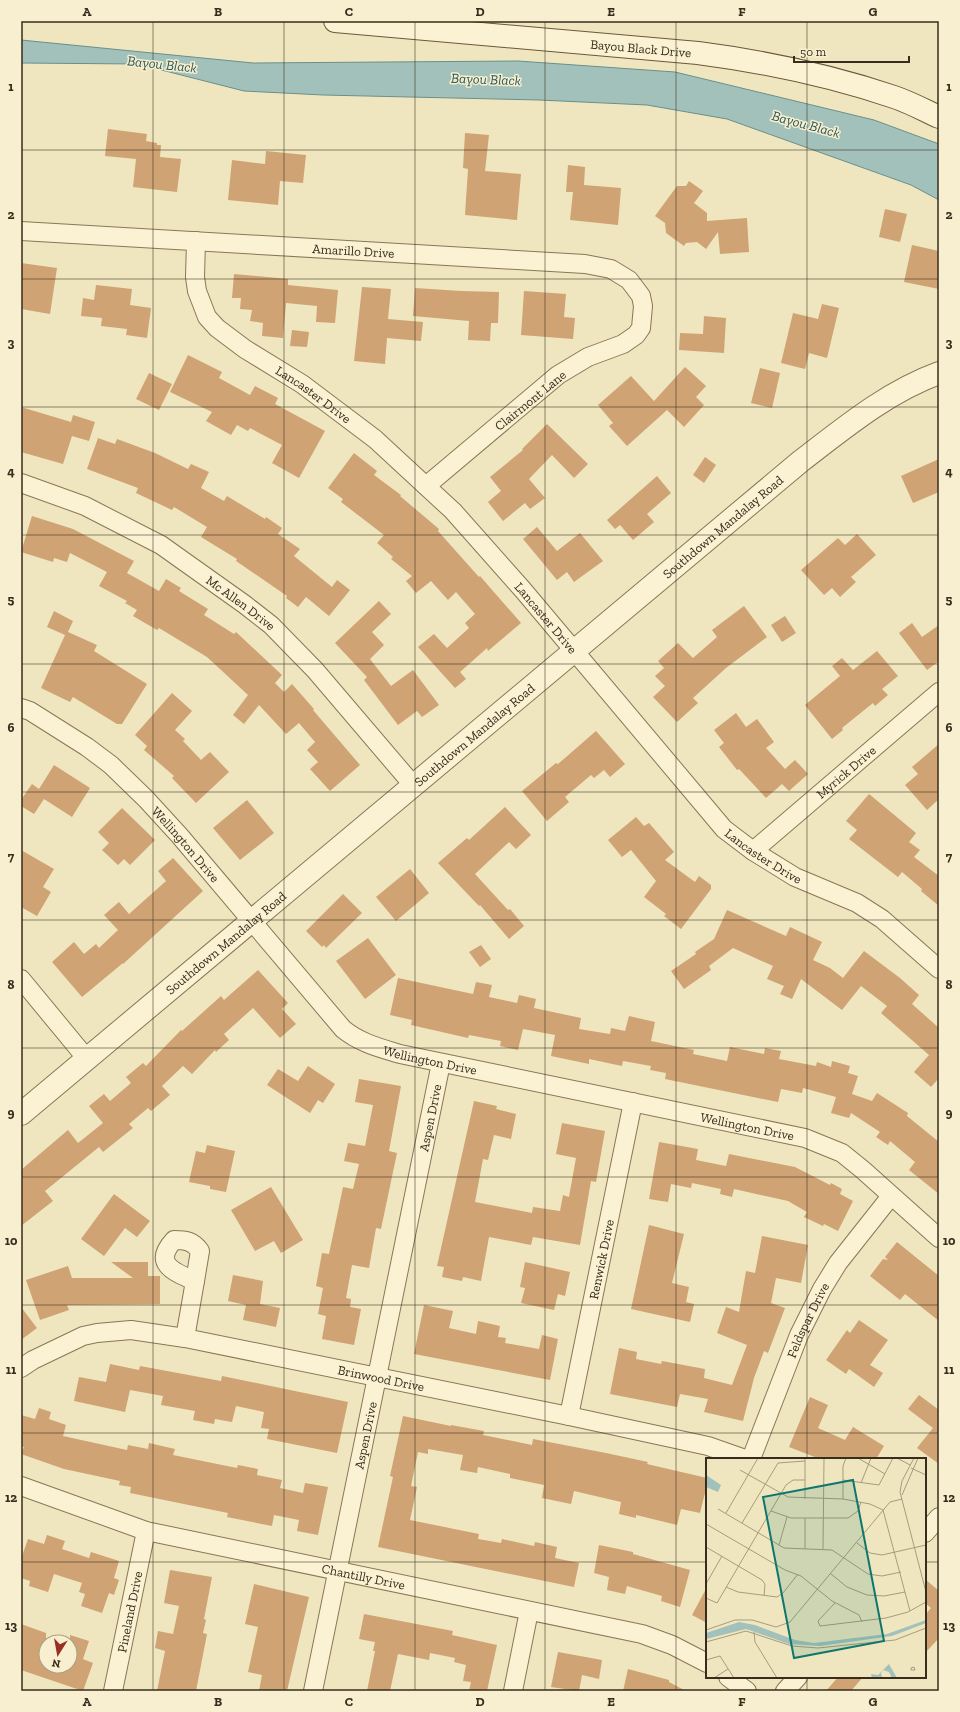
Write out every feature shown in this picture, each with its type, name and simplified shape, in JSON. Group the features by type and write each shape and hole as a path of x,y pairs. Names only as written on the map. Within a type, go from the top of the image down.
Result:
{"street":[{"name":"Bayou Black Drive","path":"335,21 698,53 755,60 809,72 895,98 939,116"},
{"name":"Amarillo Drive","path":"21,231 586,264 611,269 629,280 640,296 644,306 641,328"},
{"name":"Lancaster Drive","path":"196,241 195,277 197,291 207,317 217,328 245,349 302,384 375,439 426,486 463,523 523,590 724,830 795,878 857,903 882,919 939,969"},
{"name":"Clairmont Lane","path":"426,486 558,375 588,357 623,344 636,335 641,328"},
{"name":"Southdown Mandalay Road","path":"21,1114 801,461 868,410 904,389 939,373"},
{"name":"Mc Allen Drive","path":"21,483 85,506 161,545 244,604 271,625 315,670 413,785"},
{"name":"Myrick Drive","path":"753,851 939,692"},
{"name":"Wellington Drive","path":"21,708 30,711 87,747 111,765 146,799 179,834 344,1029 353,1036 368,1044 400,1054 805,1138 842,1154 939,1238"},
{"path":"21,979 87,1059"},
{"name":"Aspen Drive","path":"313,1691 441,1063"},
{"name":"Renwick Drive","path":"569,1416 633,1102"},
{"name":"Feldspar Drive","path":"751,1458 800,1335 822,1289 838,1263 892,1196"},
{"path":"185,1338 195,1281"},
{"name":"Brinwood Drive","path":"21,1368 33,1360 83,1336 97,1333 131,1330 185,1338 569,1416 708,1446 741,1458"},
{"name":"Chantilly Drive","path":"21,1486 146,1532 642,1634 672,1645 706,1662"},
{"path":"926,1532 939,1517"},
{"name":"Pineland Drive","path":"113,1691 146,1532"},
{"path":"513,1691 529,1611"},
{"path":"729,1678 748,1691"},
{"path":"785,1691 797,1678"}],"water":[{"name":"Bayou Black","path":"21,40 253,63 518,61 675,72 874,120 939,144 939,200 911,185 727,119 647,105 539,100 323,95 244,91 138,64 21,63"}],"building":[{"path":"108,129 147,134 146,141 161,145 160,157 181,159 177,192 133,187 136,159 105,156"},
{"path":"465,133 489,135 485,171 521,174 517,220 465,215 468,169 463,168"},
{"path":"266,151 306,155 303,183 280,181 278,205 228,200 232,160 265,164"},
{"path":"568,165 585,167 584,185 621,188 618,225 570,220 573,192 566,192"},
{"path":"689,181 703,191 694,203 707,213 707,221 747,218 749,252 720,254 718,232 706,249 697,242 686,243 684,246 666,233 665,223 655,216 677,186 686,186"},
{"path":"885,209 907,214 900,242 879,237"},
{"path":"912,245 939,251 939,289 904,282"},
{"path":"21,263 57,268 50,314 21,309"},
{"path":"234,274 288,279 288,285 338,290 335,323 316,322 317,306 286,303 283,338 262,336 263,323 250,321 252,310 240,309 241,298 232,298"},
{"path":"96,285 132,289 130,305 151,308 147,338 126,335 127,329 101,326 102,318 81,316 83,298 94,300"},
{"path":"362,287 391,289 388,319 423,322 421,341 387,338 385,364 354,361"},
{"path":"415,288 499,292 498,323 491,323 490,341 468,340 469,321 413,316"},
{"path":"524,291 566,294 564,317 575,318 573,339 521,335"},
{"path":"822,304 839,308 827,358 809,353 805,369 781,363 793,313 818,319"},
{"path":"704,316 726,318 724,353 679,350 680,333 703,334"},
{"path":"292,330 309,332 307,347 290,346"},
{"path":"188,355 222,372 219,378 250,395 255,386 278,398 275,404 325,431 299,478 272,463 282,445 250,428 248,431 237,425 231,435 206,421 212,412 170,392"},
{"path":"685,367 706,386 696,397 704,405 684,427 667,410 627,446 609,426 613,423 598,405 631,376 654,401"},
{"path":"760,368 780,373 772,408 751,403"},
{"path":"149,373 172,384 159,410 136,399"},
{"path":"21,407 71,422 73,415 95,422 89,441 72,436 63,464 21,452"},
{"path":"547,424 588,464 574,478 552,455 529,479 545,498 530,509 525,503 503,521 488,502 501,491 490,477 523,450 522,449"},
{"path":"98,438 115,444 117,439 155,453 188,469 191,464 209,472 201,488 224,501 227,496 265,519 266,517 282,528 278,534 300,549 294,556 332,587 337,580 350,590 329,616 306,597 298,607 286,598 287,596 236,561 237,559 201,537 207,527 174,507 172,510 136,493 138,488 87,469"},
{"path":"354,453 377,471 374,475 401,495 400,496 439,529 438,531 521,623 488,651 487,648 460,672 466,679 455,688 418,647 434,634 447,648 469,628 465,623 475,614 456,592 448,600 431,581 416,593 406,581 412,576 391,559 393,557 377,543 384,535 341,502 343,499 328,488"},
{"path":"705,457 716,465 704,483 693,475"},
{"path":"939,459 939,492 913,503 901,476"},
{"path":"657,476 671,493 647,514 654,522 633,540 620,525 615,529 607,520"},
{"path":"32,516 73,529 134,561 127,573 159,591 166,579 181,588 179,591 208,609 204,615 234,634 236,632 282,675 275,683 284,692 292,684 360,765 330,791 310,769 318,762 307,750 315,742 299,723 286,734 259,705 244,724 233,715 248,695 207,657 159,628 157,630 133,616 137,610 125,603 127,601 99,586 107,572 70,553 67,562 54,558 53,562 21,552"},
{"path":"537,527 557,551 580,533 603,561 574,582 567,572 557,580 523,539"},
{"path":"857,534 876,555 851,577 856,582 840,597 832,588 824,595 801,570 838,538 845,545"},
{"path":"379,601 391,614 372,632 384,645 370,659 391,686 413,670 439,705 422,717 417,711 398,725 364,680 367,677 335,643"},
{"path":"744,606 767,637 726,668 693,698 698,703 677,722 653,697 665,686 655,676 664,668 658,661 678,643 693,658 717,637 712,630"},
{"path":"54,611 73,621 68,632 97,645 94,651 147,684 122,724 117,724 73,697 70,702 41,688 65,635 47,627"},
{"path":"785,616 796,633 782,642 771,625"},
{"path":"912,623 922,637 939,625 939,661 927,670 899,633"},
{"path":"877,651 898,676 882,689 888,695 875,706 873,703 842,728 843,730 832,739 805,705 840,676 832,666 842,658 853,670"},
{"path":"172,693 192,711 175,730 185,739 183,741 201,760 210,752 229,772 196,803 172,778 174,776 144,750 147,746 135,735"},
{"path":"736,713 746,727 757,719 774,742 766,748 785,769 795,760 808,774 789,791 782,784 766,798 739,769 737,770 719,747 724,743 714,730"},
{"path":"596,731 625,764 610,777 604,770 594,778 591,775 565,797 569,802 547,821 522,791 556,763 558,764"},
{"path":"939,744 939,799 927,810 905,785 918,774 912,767"},
{"path":"54,765 90,788 72,817 44,799 34,814 21,806 21,800 32,784 39,789"},
{"path":"869,794 916,833 909,842 920,850 914,857 939,876 939,906 902,872 898,877 849,839 857,830 846,821"},
{"path":"247,800 274,833 240,860 213,828"},
{"path":"505,807 531,835 516,849 509,842 475,874 508,910 510,909 524,926 509,939 480,905 479,906 438,863 467,838 469,840"},
{"path":"122,808 155,840 130,865 124,859 118,865 102,850 109,843 98,832"},
{"path":"636,817 644,826 649,823 674,852 665,860 695,882 699,876 711,885 711,889 681,929 664,916 666,914 644,897 656,881 631,850 622,857 608,840"},
{"path":"21,850 54,869 43,887 51,892 37,916 21,907"},
{"path":"173,858 203,891 123,964 82,997 52,962 74,942 84,954 96,944 99,948 118,930 104,915 119,902 129,914 166,881 158,871"},
{"path":"410,869 429,893 396,921 376,897"},
{"path":"343,894 362,913 326,948 324,945 322,947 306,931"},
{"path":"727,910 786,936 790,927 822,942 813,960 830,968 843,978 864,951 900,978 919,995 912,1004 939,1028 939,1078 931,1087 914,1072 929,1055 881,1013 887,1006 861,986 842,1010 801,979 792,999 780,994 784,986 767,979 773,966 733,948 709,966 711,970 684,989 671,971 696,954 695,952 714,939"},
{"path":"368,938 396,975 365,999 336,961"},
{"path":"481,945 491,959 480,967 469,952"},
{"path":"258,970 288,1003 282,1009 296,1024 280,1038 253,1008 224,1034 229,1040 216,1052 215,1050 192,1074 183,1066 162,1086 170,1095 151,1111 148,1108 129,1124 133,1128 103,1152 99,1147 45,1191 53,1201 21,1226 21,1170 68,1130 78,1143 103,1123 89,1106 104,1094 110,1101 131,1083 126,1077 143,1063 146,1066 181,1030 182,1031 221,996 224,1000"},
{"path":"398,978 473,994 476,982 492,985 489,997 517,1003 519,995 536,999 534,1008 581,1018 579,1029 610,1034 611,1028 625,1031 629,1016 655,1022 651,1041 694,1050 693,1054 727,1061 730,1047 764,1054 765,1048 781,1051 779,1059 816,1066 817,1062 831,1067 832,1061 850,1066 848,1073 858,1076 852,1094 872,1101 877,1093 908,1113 907,1116 939,1142 939,1194 909,1170 915,1162 890,1141 888,1145 876,1137 880,1132 851,1113 849,1118 831,1113 836,1097 803,1088 802,1093 781,1089 778,1102 665,1079 666,1073 650,1070 651,1066 623,1061 622,1066 589,1059 589,1064 551,1056 555,1035 523,1029 518,1050 500,1046 501,1041 469,1035 468,1038 411,1025 412,1020 390,1015"},
{"path":"308,1066 335,1084 323,1103 318,1100 310,1113 267,1085 278,1069 298,1081"},
{"path":"359,1079 401,1086 389,1151 397,1153 381,1229 376,1228 369,1268 352,1265 346,1298 351,1299 350,1307 361,1309 354,1345 322,1339 326,1316 318,1314 323,1288 316,1286 322,1253 329,1254 343,1187 353,1189 359,1164 344,1161 348,1143 365,1146 373,1105 355,1102"},
{"path":"474,1101 497,1106 496,1109 516,1114 511,1139 494,1135 488,1160 483,1159 475,1202 532,1213 533,1207 560,1211 563,1195 569,1197 576,1158 556,1154 562,1123 605,1131 596,1182 591,1181 580,1245 533,1237 531,1245 489,1237 481,1281 463,1277 462,1281 442,1277 444,1267 437,1266"},
{"path":"659,1142 698,1149 696,1160 726,1166 729,1154 795,1167 830,1185 831,1183 842,1189 840,1194 853,1201 838,1231 804,1217 807,1212 788,1201 734,1189 732,1197 720,1194 721,1189 692,1183 691,1188 671,1184 668,1202 649,1199"},
{"path":"207,1145 235,1151 226,1192 210,1189 210,1186 189,1182 196,1151 205,1153"},
{"path":"271,1187 303,1240 281,1253 274,1241 255,1251 231,1210"},
{"path":"114,1194 150,1221 137,1237 125,1228 104,1256 81,1239"},
{"path":"649,1225 684,1234 672,1283 689,1287 686,1302 694,1304 690,1322 631,1309"},
{"path":"762,1236 808,1245 801,1283 776,1278 771,1303 785,1308 768,1353 764,1351 754,1378 743,1421 704,1412 708,1399 680,1394 677,1407 610,1394 619,1348 637,1352 636,1359 661,1364 662,1361 705,1369 704,1378 732,1385 747,1345 717,1333 726,1307 739,1312 746,1271 755,1273"},
{"path":"897,1242 939,1276 939,1321 905,1294 900,1300 870,1276 883,1259 888,1260 885,1257"},
{"path":"111,1262 148,1262 148,1276 160,1276 160,1304 67,1305 69,1310 40,1320 26,1280 68,1266 72,1278 133,1278"},
{"path":"525,1262 570,1272 565,1296 558,1294 554,1310 521,1303 525,1288 520,1287"},
{"path":"233,1275 263,1281 260,1304 280,1308 276,1327 243,1320 246,1305 228,1301"},
{"path":"424,1305 453,1311 449,1328 476,1334 478,1321 500,1326 498,1337 506,1338 505,1343 539,1349 542,1335 558,1339 550,1380 414,1354"},
{"path":"21,1307 37,1328 21,1340"},
{"path":"859,1320 888,1340 870,1365 883,1373 874,1387 849,1369 846,1374 826,1360 847,1330 850,1333"},
{"path":"110,1364 139,1370 140,1366 221,1381 222,1376 348,1402 337,1453 267,1439 269,1429 261,1428 264,1412 236,1406 232,1422 215,1419 214,1424 193,1420 195,1411 161,1405 163,1396 130,1390 125,1412 74,1401 79,1377 106,1382"},
{"path":"919,1395 939,1410 939,1464 917,1448 933,1428 908,1409"},
{"path":"810,1397 828,1405 818,1428 845,1440 853,1427 884,1446 877,1458 817,1458 789,1447"},
{"path":"39,1408 51,1412 49,1419 66,1425 63,1436 127,1450 128,1445 148,1449 149,1443 175,1449 173,1455 237,1468 238,1465 258,1469 257,1475 282,1480 280,1488 303,1493 305,1483 328,1487 318,1535 297,1531 299,1520 274,1515 272,1526 227,1517 228,1513 130,1493 131,1487 119,1485 120,1481 64,1469 21,1454 24,1447 21,1446 21,1415 35,1419"},
{"path":"403,1416 484,1431 483,1435 532,1445 533,1439 648,1462 647,1464 706,1478 706,1489 700,1513 681,1509 677,1525 636,1515 636,1518 619,1514 621,1502 574,1491 571,1504 542,1498 544,1485 510,1478 510,1474 478,1467 477,1473 460,1470 463,1455 428,1449 428,1454 418,1452 411,1486 417,1487 410,1520 479,1534 478,1539 501,1543 502,1539 534,1546 535,1542 557,1547 555,1558 579,1563 574,1587 378,1547 393,1477 390,1476"},
{"path":"47,1535 65,1541 62,1549 89,1558 91,1552 119,1561 114,1578 119,1580 114,1595 109,1593 102,1613 81,1606 85,1594 79,1592 82,1583 54,1574 48,1592 29,1586 30,1581 21,1578 21,1559 28,1539 44,1544"},
{"path":"599,1545 633,1552 633,1554 690,1570 680,1607 661,1601 662,1596 627,1586 625,1594 607,1590 609,1577 594,1573"},
{"path":"170,1570 212,1577 204,1619 206,1620 203,1633 207,1634 196,1691 157,1691 165,1651 155,1648 158,1631 173,1634 179,1606 164,1603"},
{"path":"926,1580 939,1591 939,1638 926,1652 926,1614 931,1608 926,1604"},
{"path":"254,1584 309,1597 287,1691 259,1691 262,1675 248,1672 258,1627 245,1624"},
{"path":"706,1589 706,1622 692,1615"},
{"path":"364,1614 453,1631 452,1635 497,1645 487,1691 469,1691 471,1682 463,1681 466,1665 454,1662 455,1658 430,1653 429,1660 398,1654 390,1691 367,1691 375,1651 373,1651 375,1642 359,1639"},
{"path":"21,1624 46,1633 38,1634 38,1674 78,1674 78,1638 89,1641 83,1659 93,1663 83,1691 21,1670"},
{"path":"558,1652 602,1660 599,1679 582,1675 579,1691 551,1687"},
{"path":"628,1669 669,1680 669,1682 686,1691 623,1691"},
{"path":"837,1678 862,1678 851,1691 826,1691"}]}
